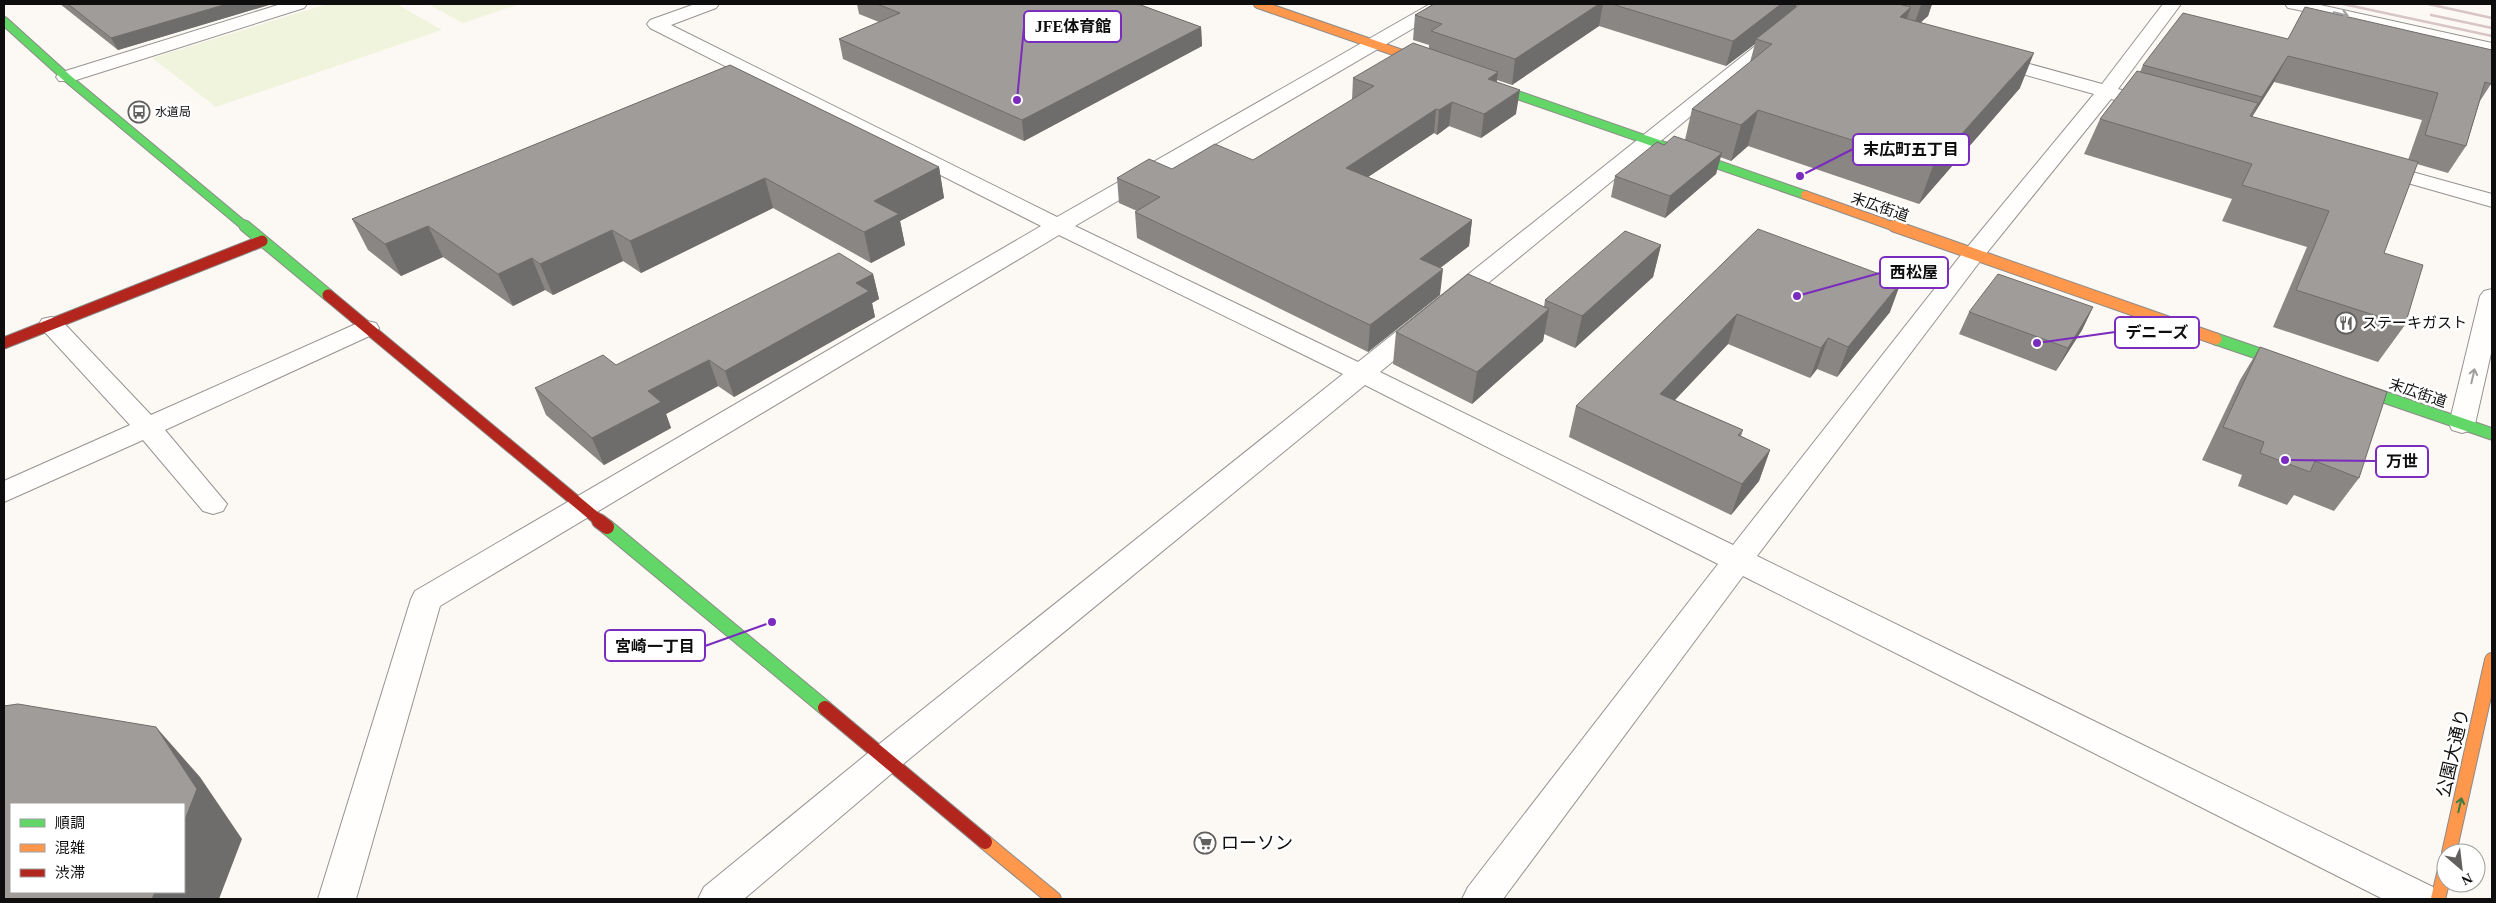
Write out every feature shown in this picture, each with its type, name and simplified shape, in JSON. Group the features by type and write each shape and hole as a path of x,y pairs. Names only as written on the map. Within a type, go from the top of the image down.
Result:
{"street":[{"path":"66,77 298,4"},
{"path":"710,4 656,24 1058,226 1363,374 2420,899"},
{"path":"337,899 426,599 1058,226 1442,4"},
{"path":"1481,899 1738,560 1973,256 2106,92 2172,4"},
{"path":"2294,4 2492,48"},
{"path":"1266,5 1445,70"},
{"path":"717,899 885,759 1813,8"},
{"path":"4,21 66,77 1054,899"},
{"path":"1974,55 2144,102"},
{"name":"末広街道","path":"1473,79 1973,256 2304,369"},
{"path":"2360,163 2492,201"},
{"path":"4,343 262,240"},
{"path":"2462,424 2492,296"},
{"path":"51,324 147,427 214,504"},
{"path":"4,492 367,328"},
{"name":"末広街道","path":"2341,382 2492,434"},
{"name":"公園大通り","path":"2451,843 2492,660"}],"green space":[{"path":"327,4 397,4 442,30 216,107 152,58"},
{"path":"428,4 520,4 463,23"}],"building":[{"path":"68,4 227,4 111,38"},
{"path":"877,4 1138,4 1201,27 1022,120 839,39 900,13"},
{"path":"1434,4 1599,4 1515,59 1431,31 1442,24 1415,15"},
{"path":"1612,4 1781,4 1733,41"},
{"path":"1800,4 1898,4 1911,7 1900,17 2034,53 1933,166 1758,110 1741,125 1692,109 1772,44 1756,39"},
{"path":"2305,7 2492,50 2491,84 2485,82 2466,146 2425,135 2438,93 2288,56 2262,97 2143,65 2183,13 2288,39"},
{"path":"1413,43 1498,72 1488,79 1520,90 1484,114 1452,102 1439,110 1436,109 1346,168 1472,220 1420,259 1443,269 1370,325 1135,212 1160,197 1117,178 1149,159 1172,169 1215,144 1253,160 1374,86 1353,78"},
{"path":"730,65 939,167 874,201 899,214 864,232 765,178 630,241 612,230 540,264 532,258 498,274 428,226 385,244 352,219"},
{"path":"2137,71 2258,103 2250,116 2418,162 2384,253 2423,265 2405,325 2296,290 2329,211 2242,185 2252,164 2100,119"},
{"path":"1674,136 1722,153 1670,196 1615,176 1657,142 1664,145"},
{"path":"1758,229 1901,282 1848,347 1828,338 1821,348 1737,314 1660,394 1743,430 1738,435 1770,450 1742,484 1576,406"},
{"path":"1625,231 1661,245 1582,316 1545,300"},
{"path":"839,253 873,274 856,283 869,291 725,371 709,360 648,391 661,402 592,438 535,388 603,355 616,365"},
{"path":"1468,274 1549,309 1477,372 1396,332"},
{"path":"1998,274 2093,307 2068,348 1969,312"},
{"path":"2260,347 2387,392 2359,478 2315,461 2310,472 2260,453 2264,442 2223,427"},
{"path":"18,704 156,727 197,789 185,819 185,803 10,803 10,893 155,893 152,899 4,899 4,706"}],"railway":[{"path":"2343,4 2492,36"},
{"path":"2428,4 2492,18"},
{"path":"2431,15 2492,28"}],"traffic: fast":[{"path":"4,21 66,77 328,295"},
{"path":"1483,83 1805,195"},
{"path":"2216,339 2292,365"},
{"path":"2349,385 2492,434"},
{"path":"607,527 825,708"}],"traffic: slow":[{"path":"1258,4 1431,64"},
{"path":"1805,195 2216,339"},
{"path":"2451,843 2492,660"},
{"path":"985,842 1054,899"},
{"path":"2438,899 2439,893"}],"traffic: jam":[{"path":"4,343 262,241"},
{"path":"328,295 607,527"},
{"path":"825,708 985,842"}],"place":[{"name":"JFE体育館","path":"1017,100"},
{"name":"水道局","path":"139,112"},
{"name":"末広町五丁目","path":"1800,176"},
{"name":"西松屋","path":"1797,296"},
{"name":"ステーキガスト","path":"2346,323"},
{"name":"デニーズ","path":"2037,343"},
{"name":"万世","path":"2285,460"},
{"name":"宮崎一丁目","path":"772,622"},
{"name":"ローソン","path":"1205,843"}]}
